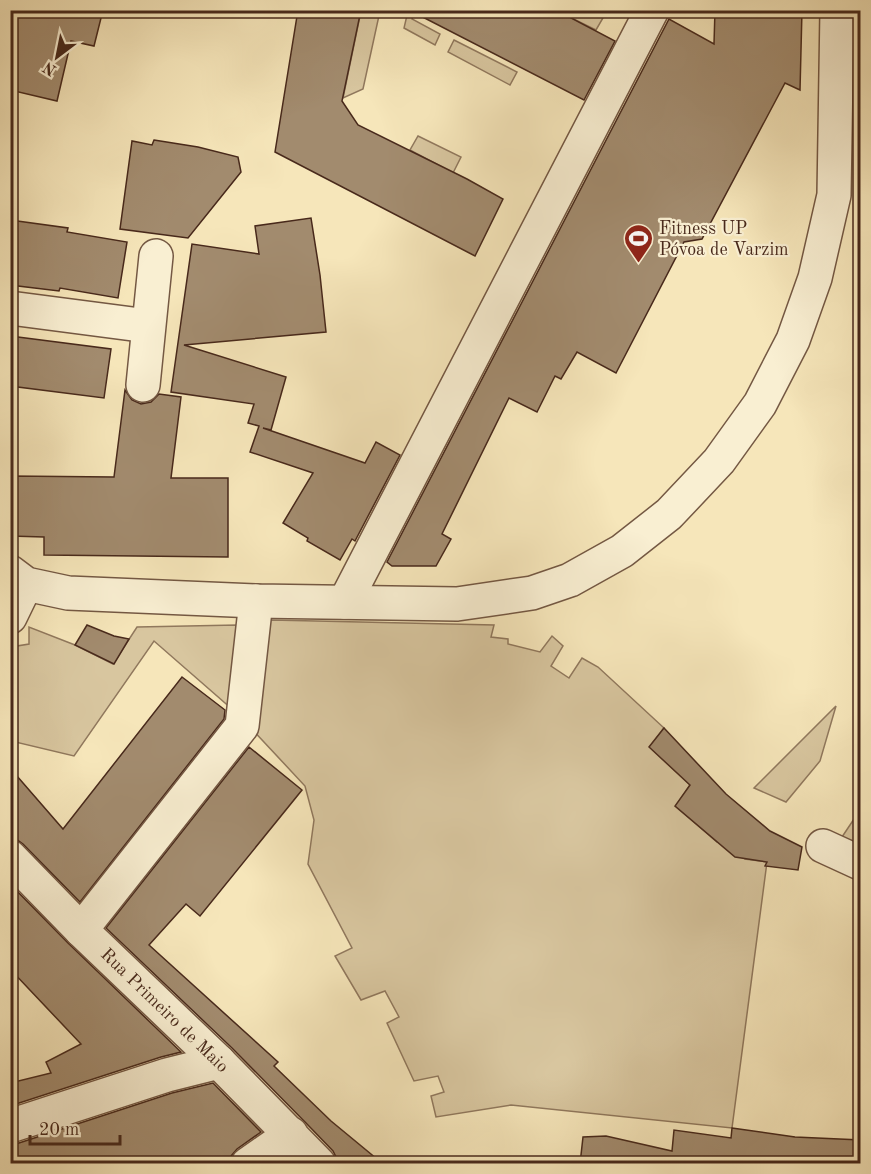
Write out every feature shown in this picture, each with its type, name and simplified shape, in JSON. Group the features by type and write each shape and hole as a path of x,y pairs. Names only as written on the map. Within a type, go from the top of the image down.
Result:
{"street":[{"path":"345,602 652,10"},
{"path":"10,617 18,578 68,593 256,601 458,604 532,593 570,580 622,551 669,514 719,461 760,404 793,340 815,278 834,195 837,10"},
{"path":"142,385 156,256"},
{"path":"10,308 148,326"},
{"path":"81,930 242,726 256,601"},
{"path":"823,846 861,863"},
{"name":"Rua Primeiro de Maio","path":"10,857 81,930 219,1062 319,1164"},
{"path":"10,1126 167,1075 219,1062"},
{"path":"248,1164 291,1134"}],"shaded area":[{"path":"361,11 380,11 363,89 343,98"},
{"path":"408,11 416,11 412,19 440,34 435,45 404,28"},
{"path":"557,11 607,11 596,30"},
{"path":"454,40 517,72 510,85 448,52"},
{"path":"418,136 461,157 453,173 410,150"},
{"path":"271,620 494,625 491,637 508,639 508,644 540,652 552,636 563,646 551,666 569,678 582,658 598,667 664,728 650,747 690,785 676,806 717,842 747,849 745,859 767,862 732,1128 511,1105 436,1117 431,1096 444,1092 438,1076 414,1081 387,1023 399,1017 385,991 361,1000 335,956 352,948 308,864 314,820 305,786 250,727 261,624"},
{"path":"237,625 240,716 154,641 74,756 11,741 11,647 29,644 29,627 75,645 113,664 137,627"},
{"path":"836,706 820,761 786,802 754,788"},
{"path":"860,810 860,844 842,837"}],"building":[{"path":"14,10 103,10 94,46 71,41 57,101 10,90 10,28"},
{"path":"298,10 361,10 342,101 358,125 503,199 475,256 275,152"},
{"path":"409,10 556,10 615,41 584,100"},
{"path":"715,10 802,10 800,90 785,83 702,239 684,242 616,373 577,352 561,379 555,376 537,412 509,398 442,534 451,539 436,566 392,566 387,562 669,19 714,44"},
{"path":"154,140 198,147 238,157 241,172 188,238 120,229 132,141 152,145"},
{"path":"311,218 326,332 184,345 286,377 271,430 263,428 365,463 376,442 400,455 355,541 352,539 340,560 307,541 308,538 283,523 313,473 250,452 259,426 248,423 254,404 171,392 192,244 259,254 255,226"},
{"path":"10,220 68,228 67,232 127,242 118,298 60,288 59,291 10,285"},
{"path":"10,336 111,349 104,398 10,386"},
{"path":"125,390 132,400 141,404 151,402 159,394 181,397 171,478 228,478 228,557 44,555 44,537 10,536 10,476 114,477"},
{"path":"87,625 114,636 129,639 114,664 75,645"},
{"path":"182,677 225,710 224,719 80,902 23,844 16,839 10,839 10,768 63,829"},
{"path":"664,728 726,794 770,831 802,847 798,870 765,866 767,862 735,857 675,806 690,785 649,747"},
{"path":"249,747 302,790 200,916 186,904 149,945 278,1062 274,1066 331,1121 383,1164 337,1164 333,1151 306,1123 232,1048 106,928"},
{"path":"10,884 181,1052 10,1106 10,1083 51,1073 46,1062 81,1044 10,969"},
{"path":"213,1083 261,1132 237,1149 231,1156 230,1164 10,1164 10,1144 16,1144 172,1093"},
{"path":"732,1128 795,1137 861,1140 861,1164 580,1164 583,1137 606,1136 672,1151 674,1130 731,1138"}],"place":[{"name":"Fitness UP Póvoa de Varzim","path":"638,264"}]}
